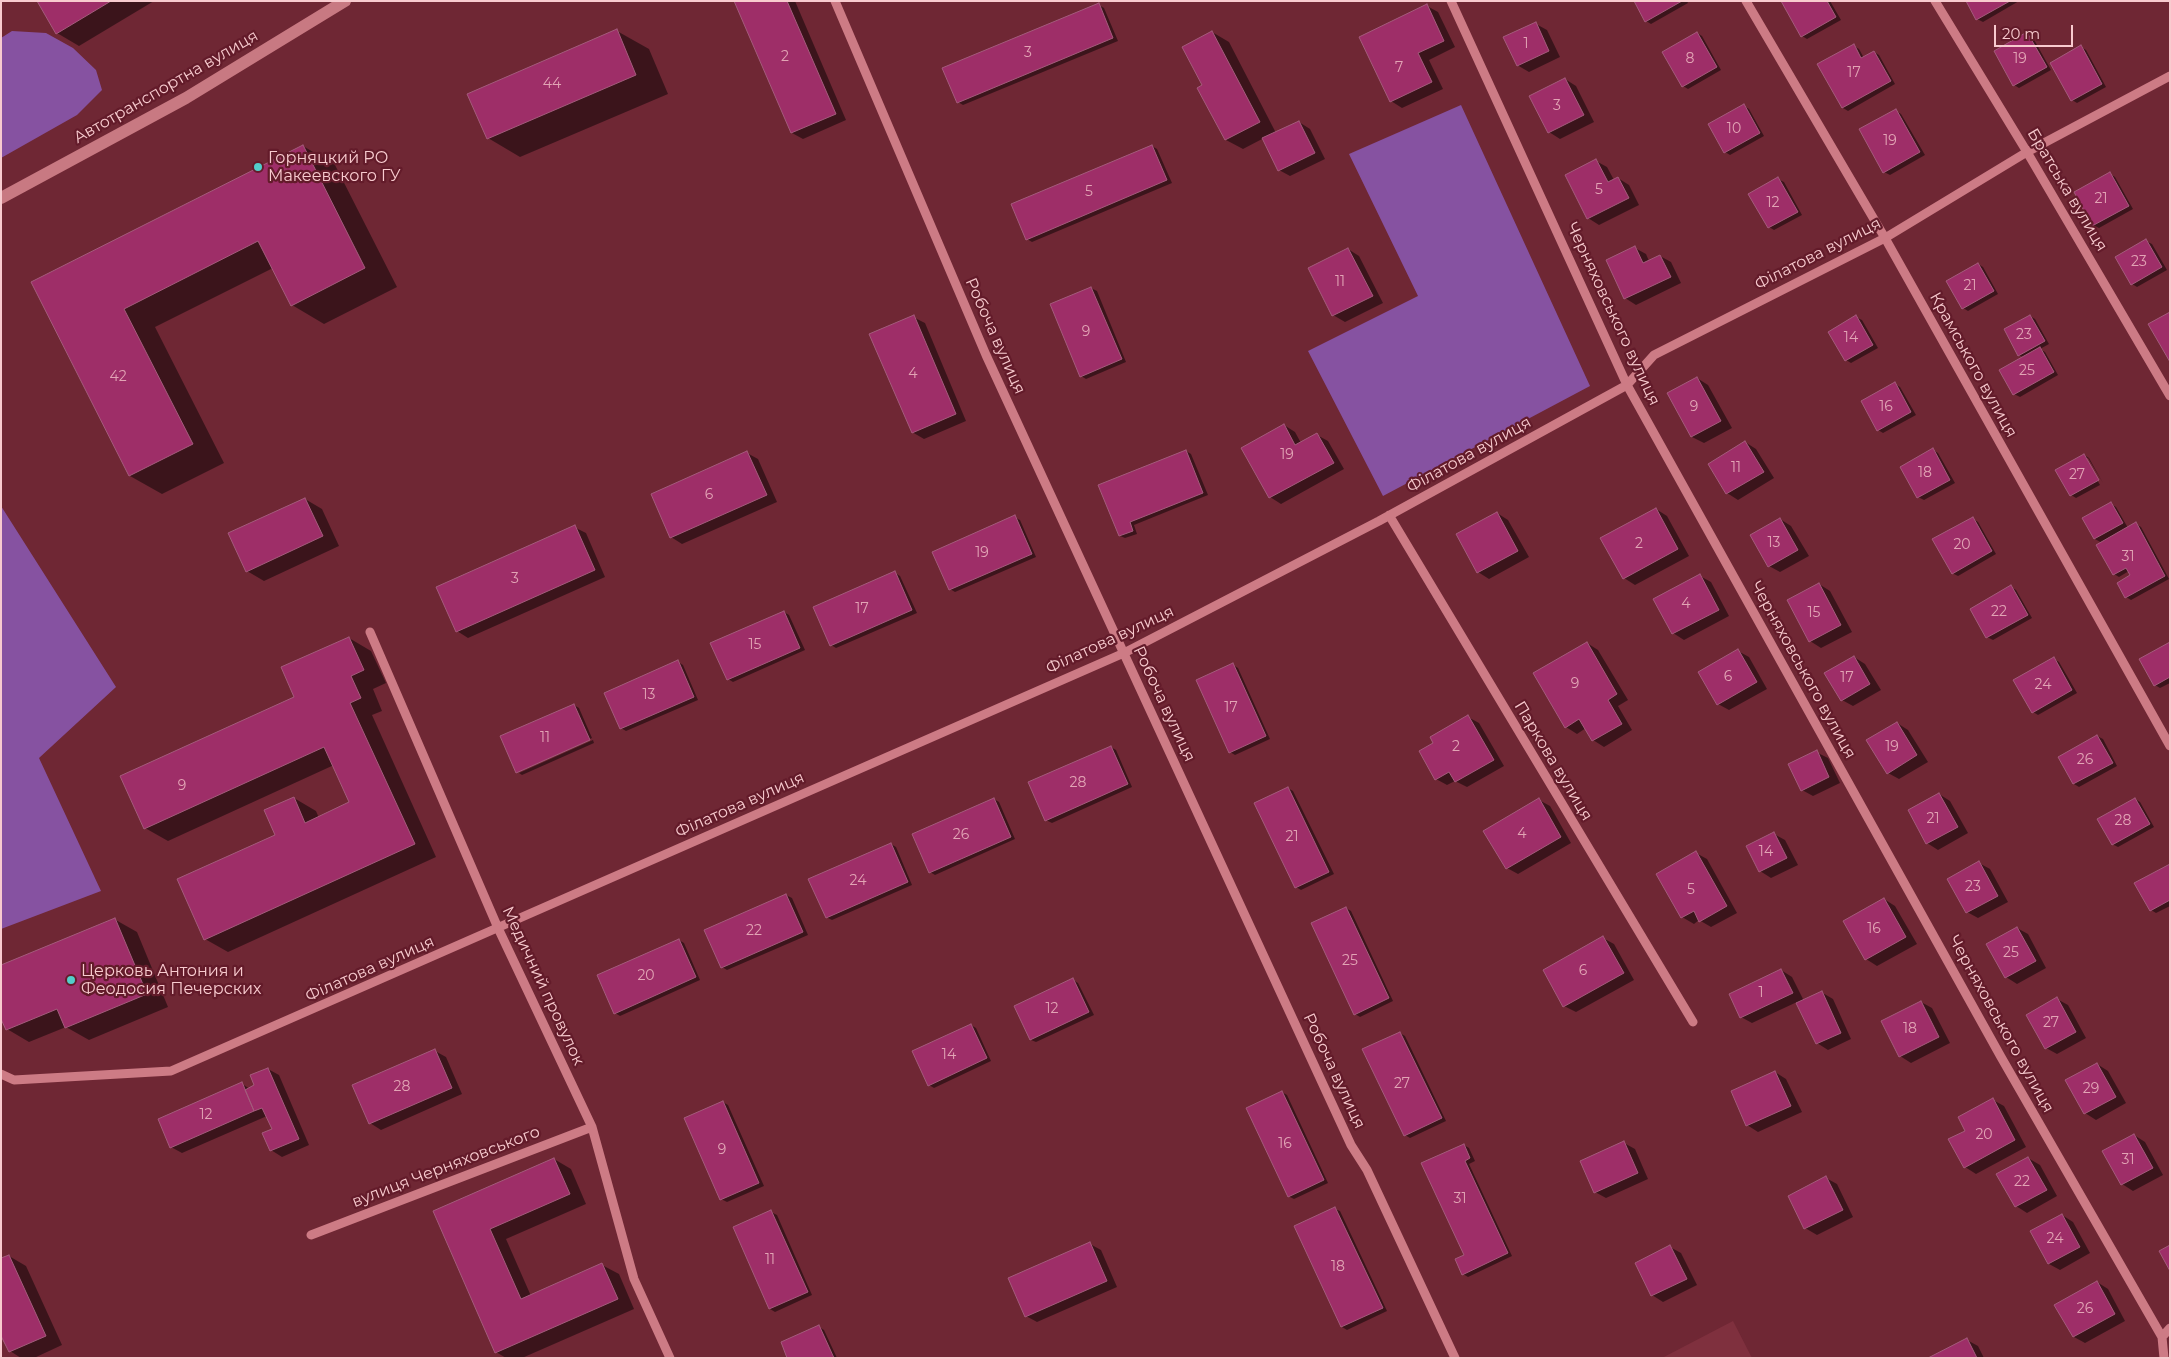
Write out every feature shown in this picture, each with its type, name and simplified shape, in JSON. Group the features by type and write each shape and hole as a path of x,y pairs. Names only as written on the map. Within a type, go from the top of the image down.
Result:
{"main road":[{"name":"Автотранспортна вулиця","path":"1,198 186,98 345,1"}],"street":[{"name":"Робоча вулиця","path":"835,1 986,355 1351,1145 1366,1170 1455,1358"},
{"name":"Черняховського вулиця","path":"1451,1 1628,385 2002,1058 2162,1337"},
{"name":"Крамського вулиця","path":"1746,1 1885,238 2170,746"},
{"name":"Братська вулиця","path":"1935,1 2027,152 2170,396"},
{"name":"Філатова вулиця","path":"1,1074 14,1080 172,1072 1124,653 1388,515 1628,385 1654,355 1885,238 2027,152 2170,76"},
{"name":"Паркова вулиця","path":"1388,515 1693,1022"},
{"name":"Медичний провулок","path":"370,632 498,928 592,1127 634,1279 670,1358"},
{"name":"вулиця Черняховського","path":"311,1235 592,1127"},
{"path":"2164,1358 2162,1337 2170,1328"}],"shaded area":[{"path":"12,31 46,33 73,48 96,70 102,90 77,115 1,158 1,38"},
{"path":"1461,105 1590,386 1383,496 1308,351 1418,296 1349,154"},
{"path":"1,506 116,687 39,758 101,891 1,929"},
{"path":"1733,1321 1752,1358 1662,1358"}],"building":[{"path":"37,1 111,1 56,34"},
{"path":"734,1 787,1 836,114 791,133"},
{"path":"1634,1 1682,1 1645,22"},
{"path":"1781,1 1827,1 1836,17 1801,37"},
{"path":"1966,1 2010,1 1976,20"},
{"path":"1099,3 1113,38 957,103 942,68"},
{"path":"1427,4 1444,41 1418,53 1432,82 1390,102 1359,37"},
{"path":"1536,22 1549,51 1517,66 1503,37"},
{"path":"617,29 636,75 487,139 467,94"},
{"path":"1212,31 1260,122 1225,140 1197,88 1202,85 1182,47"},
{"path":"1697,32 1717,67 1682,87 1662,52"},
{"path":"2027,32 2047,67 2013,86 1994,51"},
{"path":"1854,44 1861,58 1874,51 1891,81 1842,108 1817,64"},
{"path":"2081,45 2102,84 2071,101 2050,63"},
{"path":"1565,78 1584,115 1548,133 1529,96"},
{"path":"1744,104 1760,133 1724,153 1708,124"},
{"path":"1896,109 1920,152 1883,173 1859,129"},
{"path":"1299,121 1315,153 1278,171 1262,138"},
{"path":"303,145 365,268 291,306 258,241 124,309 193,444 129,476 31,282"},
{"path":"1152,145 1167,180 1026,240 1011,204"},
{"path":"1596,159 1608,182 1618,177 1629,198 1587,219 1565,175"},
{"path":"2110,172 2129,206 2092,226 2074,192"},
{"path":"1778,177 1798,212 1768,228 1748,194"},
{"path":"2146,239 2162,267 2131,285 2115,257"},
{"path":"1635,246 1643,263 1660,255 1671,277 1624,299 1606,260"},
{"path":"1348,248 1373,296 1332,316 1308,268"},
{"path":"1978,263 1994,291 1962,309 1946,281"},
{"path":"1091,287 1122,359 1080,377 1050,304"},
{"path":"2170,312 2170,362 2148,324"},
{"path":"914,315 956,414 912,433 869,334"},
{"path":"1856,315 1873,345 1845,361 1828,332"},
{"path":"2030,315 2045,341 2018,356 2004,329"},
{"path":"2040,347 2054,372 2013,395 1999,370"},
{"path":"1697,377 1721,421 1691,437 1667,393"},
{"path":"1895,382 1911,412 1877,431 1861,401"},
{"path":"1284,424 1295,445 1317,433 1334,463 1269,498 1241,448"},
{"path":"1745,441 1764,472 1726,494 1708,464"},
{"path":"1933,448 1950,480 1917,498 1900,467"},
{"path":"1186,450 1203,493 1130,522 1133,531 1119,536 1098,485"},
{"path":"747,451 767,495 670,538 651,494"},
{"path":"2084,454 2099,480 2070,496 2055,470"},
{"path":"305,498 323,536 246,572 228,533"},
{"path":"2111,502 2123,523 2094,539 2082,518"},
{"path":"1656,508 1678,549 1623,579 1600,538"},
{"path":"1497,512 1518,551 1477,573 1456,534"},
{"path":"1015,515 1032,554 949,590 932,552"},
{"path":"1973,517 1992,551 1952,574 1932,539"},
{"path":"1780,518 1798,550 1768,567 1750,535"},
{"path":"2136,522 2165,576 2125,598 2117,583 2130,575 2126,568 2113,575 2096,545"},
{"path":"575,525 595,570 456,632 436,587"},
{"path":"895,571 912,610 830,646 813,607"},
{"path":"1700,574 1719,610 1672,634 1653,599"},
{"path":"1819,583 1841,625 1809,642 1787,600"},
{"path":"2011,585 2028,615 1986,638 1970,609"},
{"path":"784,611 800,648 727,680 710,643"},
{"path":"349,637 364,670 351,676 361,698 350,703 415,844 204,940 177,879 275,835 264,810 294,797 305,823 349,802 324,747 144,829 120,776 294,697 281,667"},
{"path":"1587,642 1617,694 1608,700 1622,724 1592,741 1579,719 1565,728 1533,673"},
{"path":"2170,642 2170,677 2154,686 2139,659"},
{"path":"1738,649 1757,682 1717,705 1698,672"},
{"path":"1854,656 1870,684 1841,701 1824,673"},
{"path":"2054,657 2072,690 2032,713 2013,680"},
{"path":"678,660 694,697 620,729 604,693"},
{"path":"1233,663 1266,736 1229,753 1196,680"},
{"path":"574,704 590,740 516,773 500,736"},
{"path":"1468,715 1494,760 1455,782 1449,772 1435,780 1419,751 1433,743 1430,737"},
{"path":"1897,722 1917,755 1887,774 1866,740"},
{"path":"2097,735 2113,763 2073,784 2058,757"},
{"path":"1111,746 1128,784 1045,821 1028,782"},
{"path":"1817,750 1829,777 1801,791 1788,764"},
{"path":"1288,787 1329,872 1295,888 1254,803"},
{"path":"1939,793 1958,827 1926,844 1908,810"},
{"path":"994,798 1011,837 929,873 912,834"},
{"path":"1539,798 1561,837 1506,869 1483,831"},
{"path":"2135,798 2150,824 2112,845 2097,819"},
{"path":"1774,832 1787,858 1759,872 1746,846"},
{"path":"891,843 908,882 826,918 808,879"},
{"path":"1696,851 1727,906 1699,922 1694,911 1681,918 1656,874"},
{"path":"1979,861 1998,896 1966,913 1947,879"},
{"path":"2170,864 2170,900 2150,911 2134,883"},
{"path":"786,894 803,932 721,968 704,930"},
{"path":"1884,898 1906,937 1865,960 1843,921"},
{"path":"1346,907 1389,998 1354,1015 1311,923"},
{"name":"Церковь Антония и Феодосия Печерских","path":"115,918 147,994 65,1028 57,1009 6,1030 1,1019 1,965"},
{"path":"2017,927 2036,961 2005,978 1986,944"},
{"path":"1603,936 1624,973 1563,1007 1543,970"},
{"path":"679,939 696,977 614,1014 597,975"},
{"path":"1781,969 1793,993 1740,1018 1729,994"},
{"path":"1073,978 1089,1012 1030,1040 1014,1006"},
{"path":"1822,991 1841,1033 1816,1044 1796,1003"},
{"path":"2057,997 2076,1032 2045,1049 2026,1015"},
{"path":"1921,1001 1939,1037 1899,1057 1881,1021"},
{"path":"971,1024 987,1058 928,1086 912,1051"},
{"path":"1400,1032 1442,1118 1404,1136 1362,1049"},
{"path":"435,1049 452,1088 369,1124 352,1085"},
{"path":"2097,1063 2116,1097 2084,1114 2065,1080"},
{"path":"268,1068 299,1139 270,1151 262,1133 272,1129 262,1108 254,1111 245,1090 254,1085 250,1075"},
{"path":"1775,1071 1791,1106 1746,1126 1731,1091"},
{"path":"242,1082 254,1111 170,1148 158,1119"},
{"path":"1282,1091 1324,1180 1288,1197 1246,1108"},
{"path":"1993,1098 2015,1140 1964,1168 1948,1139 1965,1131 1958,1117"},
{"path":"723,1101 759,1183 720,1200 684,1118"},
{"path":"2134,1134 2153,1168 2121,1185 2102,1151"},
{"path":"1624,1141 1638,1173 1594,1193 1580,1161"},
{"path":"1464,1144 1470,1158 1465,1161 1508,1253 1462,1275 1455,1259 1464,1255 1421,1163"},
{"path":"2028,1157 2047,1190 2015,1207 1996,1174"},
{"path":"554,1158 570,1194 490,1229 521,1299 602,1263 618,1299 495,1353 433,1211"},
{"path":"1826,1176 1843,1210 1804,1229 1788,1196"},
{"path":"1335,1207 1383,1308 1341,1327 1294,1226"},
{"path":"771,1210 808,1292 769,1309 733,1227"},
{"path":"2062,1214 2080,1247 2048,1264 2030,1231"},
{"path":"1090,1242 1107,1281 1025,1317 1008,1278"},
{"path":"1670,1245 1687,1279 1651,1296 1635,1263"},
{"path":"2170,1245 2170,1271 2159,1251"},
{"path":"9,1255 46,1336 9,1352 1,1336 1,1258"},
{"path":"2097,1281 2115,1314 2073,1337 2054,1305"},
{"path":"819,1325 834,1358 787,1358 781,1342"},
{"path":"1967,1338 1977,1358 1928,1358"}],"place":[{"name":"Горняцкий РО Макеевского ГУ","path":"258,167"},
{"name":"Церковь Антония и Феодосия Печерских","path":"71,980"}]}
